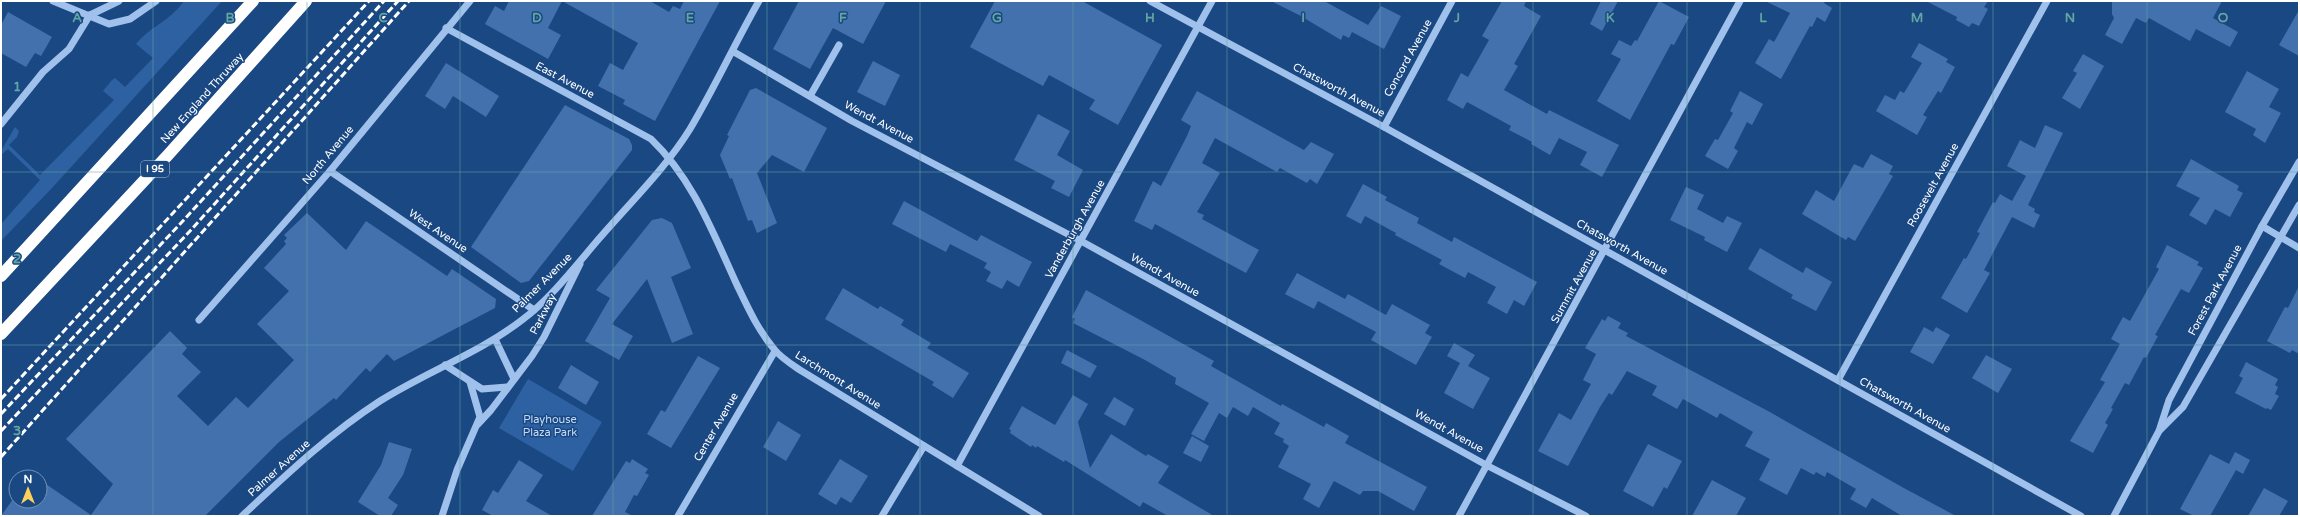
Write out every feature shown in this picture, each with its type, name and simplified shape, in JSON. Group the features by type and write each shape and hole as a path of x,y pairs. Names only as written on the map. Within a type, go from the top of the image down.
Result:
{"highway":[{"path":"1,276 253,1"},
{"name":"New England Thruway","path":"1,334 168,155 306,1"}],"street":[{"path":"53,1 109,24 130,19 156,1"},
{"path":"1,124 43,72 69,49 90,15 119,1"},
{"name":"North Avenue","path":"199,320 330,171 446,28 470,1"},
{"name":"Palmer Avenue","path":"242,516 302,460 348,423 380,401 495,339 534,310 584,256 669,156 689,130 734,52 759,1"},
{"name":"Chatsworth Avenue","path":"1150,1 1384,126 2081,516"},
{"name":"Vanderburgh Avenue","path":"957,466 1212,1"},
{"name":"Concord Avenue","path":"1384,126 1452,1"},
{"name":"Summit Avenue","path":"1459,516 1606,250 1740,1"},
{"name":"Roosevelt Avenue","path":"1838,380 2047,1"},
{"name":"East Avenue","path":"446,28 651,139 669,156"},
{"path":"810,96 839,45"},
{"name":"Wendt Avenue","path":"734,52 852,121 1081,241 1488,466 1586,516"},
{"name":"Larchmont Avenue","path":"669,156 696,196 750,312 760,331 775,351 800,370 1039,516"},
{"name":"Forest Park Avenue","path":"2114,516 2159,431 2169,400 2262,226 2299,162"},
{"name":"West Avenue","path":"330,171 534,310"},
{"name":"Forest Park Avenue","path":"2159,431 2183,407 2299,205"},
{"path":"2262,226 2299,248"},
{"name":"Parkway","path":"442,516 456,470 478,424 503,395 507,387 544,337 584,256"},
{"path":"495,339 514,379"},
{"name":"Center Avenue","path":"678,516 775,351"},
{"path":"445,365 482,389 507,387"},
{"path":"470,382 480,418 478,424"},
{"path":"882,516 924,446"}],"green space":[{"path":"184,1 222,1 52,188 1,241 1,224 40,180 8,149 1,155 1,151 15,127 19,131 17,137 9,145 40,175 114,100 103,91 112,80 115,78 125,87 153,58 136,44 148,32 173,14"},
{"name":"Playhouse Plaza Park","path":"528,379 602,422 573,471 499,428"}],"building":[{"path":"509,1 562,1 548,28 561,35 548,59 485,24 495,6 504,11"},
{"path":"562,1 650,1 669,12 673,6 680,9 684,1 720,1 655,121 623,104 625,100 598,86 610,63 623,70 638,43"},
{"path":"799,1 886,1 863,44 833,28 810,69 773,49"},
{"path":"995,1 1082,1 1162,45 1118,125 1089,109 1095,100 1049,75 1043,86 970,47"},
{"path":"1271,1 1324,1 1368,25 1381,6 1401,16 1384,49 1352,32 1349,38 1343,35 1341,40 1299,15"},
{"path":"1502,1 1526,1 1524,6 1541,16 1514,64 1518,66 1504,90 1547,114 1549,110 1619,145 1602,177 1580,165 1587,152 1559,138 1550,155 1531,144 1532,142 1509,130 1511,126 1467,102 1463,109 1447,100 1461,73 1468,77 1489,40 1482,36"},
{"path":"1601,1 1618,1 1602,31 1590,24"},
{"path":"1659,1 1689,17 1674,45 1671,44 1630,120 1597,101 1621,59 1611,54 1619,40 1631,46 1635,40 1637,41"},
{"path":"1765,1 1825,1 1824,3 1832,8 1825,22 1817,17 1812,27 1810,26 1781,79 1755,63 1769,39 1774,42 1790,13"},
{"path":"1926,1 1988,1 1984,7 1988,9 1979,26 1972,23 1969,27 1956,20 1957,17"},
{"path":"2112,1 2222,1 2213,18 2238,32 2230,47 2196,29 2190,41 2149,18 2146,23 2136,18 2122,44 2105,35 2114,18 2112,14"},
{"path":"2299,10 2299,56 2279,45"},
{"path":"8,12 52,37 41,56 35,53 26,67 1,53 1,25"},
{"path":"1919,43 1948,59 1946,62 1955,67 1941,93 1938,91 1923,115 1927,117 1917,135 1876,111 1885,95 1895,100 1900,91 1904,93 1922,63 1911,57"},
{"path":"2083,54 2104,66 2080,109 2062,98 2077,73 2073,71"},
{"path":"873,61 900,75 885,106 857,92"},
{"path":"446,63 499,96 486,117 453,96 445,109 425,96"},
{"path":"2247,71 2279,89 2269,107 2281,113 2265,143 2253,135 2256,129 2225,112"},
{"path":"756,88 827,128 804,172 772,155 757,173 777,223 757,233 752,220 748,221 732,178 730,179 720,155 729,136 727,135 750,90"},
{"path":"1197,91 1304,150 1311,142 1334,154 1317,184 1310,179 1307,183 1280,168 1277,172 1215,138 1202,163 1220,173 1197,212 1204,215 1202,219 1259,250 1246,273 1155,224 1152,230 1134,221 1153,181 1161,186 1187,136 1191,126 1181,120"},
{"path":"1740,91 1763,104 1752,125 1747,122 1734,148 1738,151 1728,169 1705,156 1715,139 1718,140 1733,113 1730,111"},
{"path":"565,105 629,139 632,145 632,150 529,281 521,283 471,247"},
{"path":"1038,114 1070,131 1057,155 1083,170 1069,197 1051,188 1055,181 1014,160"},
{"path":"2045,125 2063,133 2028,205 2035,209 2034,212 2040,215 2034,228 2012,217 1984,270 1990,273 1967,313 1941,298 1964,258 1966,259 1980,233 1977,232 1993,202 1995,203 2000,194 2012,201 2026,176 2007,166 2020,140 2035,148"},
{"path":"1871,154 1893,166 1889,174 1893,176 1855,241 1848,237 1846,240 1802,214 1816,190 1834,201 1854,164 1863,168"},
{"path":"2191,159 2239,186 2237,190 2243,193 2230,217 2215,209 2206,225 2189,215 2200,198 2176,186"},
{"path":"1363,184 1387,197 1385,200 1419,218 1417,223 1452,242 1454,237 1537,282 1524,306 1514,300 1507,314 1487,303 1496,287 1468,272 1465,278 1439,264 1442,260 1395,235 1396,233 1365,216 1361,224 1346,216"},
{"path":"1686,187 1704,195 1697,209 1723,223 1727,216 1742,223 1727,252 1704,240 1705,237 1670,220"},
{"path":"904,201 977,241 981,235 1032,262 1019,287 1007,280 1002,289 986,281 991,272 984,268 987,263 950,244 946,252 892,224"},
{"path":"307,213 346,250 366,221 447,276 452,269 496,299 495,308 394,361 387,354 370,372 366,368 336,400 334,398 279,442 205,516 1,516 8,506 8,509 48,509 48,485 91,515 113,484 66,439 170,331 187,348 182,354 201,372 177,396 208,426 236,397 248,408 294,360 257,324 289,291 264,268 286,244 284,241 287,238 284,235"},
{"path":"662,218 672,223 691,268 671,277 693,334 672,343 647,279 612,324 633,336 619,360 585,341 610,298 596,290 652,220"},
{"path":"2167,245 2199,262 2197,265 2203,268 2189,293 2181,289 2155,335 2158,336 2146,358 2144,357 2129,385 2125,383 2111,408 2113,409 2105,423 2108,425 2093,453 2070,441 2105,382 2100,380 2120,344 2111,339 2123,317 2130,321 2159,269 2156,267"},
{"path":"1760,248 1803,273 1806,267 1832,282 1816,311 1791,298 1793,295 1748,269"},
{"path":"1297,273 1345,299 1348,294 1386,315 1392,304 1430,325 1425,333 1432,337 1416,365 1371,340 1376,332 1318,301 1314,309 1285,294"},
{"path":"2299,286 2299,354 2292,350 2290,353 2267,341 2285,307 2288,308"},
{"path":"843,288 878,309 880,306 904,320 901,325 931,343 927,348 969,373 953,398 932,385 934,382 825,319"},
{"path":"1086,290 1214,361 1211,366 1281,406 1282,404 1324,427 1326,423 1349,436 1345,443 1427,487 1414,511 1378,491 1363,491 1360,495 1334,481 1319,508 1303,499 1311,484 1278,467 1289,446 1283,442 1284,439 1274,434 1280,423 1253,407 1248,416 1233,407 1227,418 1219,413 1204,441 1191,434 1209,403 1175,384 1176,378 1145,360 1073,323 1075,319 1072,317"},
{"path":"1608,316 1621,323 1618,328 1628,333 1626,336 1768,411 1956,516 1902,516 1872,498 1866,508 1850,499 1856,489 1827,472 1825,477 1816,472 1814,475 1801,468 1787,495 1759,480 1770,459 1745,446 1753,432 1720,413 1717,418 1683,399 1677,409 1652,395 1657,386 1627,371 1612,395 1609,393 1600,407 1568,466 1538,451 1559,413 1571,420 1591,384 1583,380 1596,354 1585,348 1602,319 1605,321"},
{"path":"1924,327 1933,332 1936,327 1950,335 1933,364 1910,352"},
{"path":"1454,343 1475,355 1468,366 1490,378 1473,409 1444,393 1460,363 1447,356"},
{"path":"1067,350 1097,366 1090,378 1061,363"},
{"path":"1986,355 2012,369 1998,393 1972,378"},
{"path":"698,356 720,368 671,448 647,434 661,410 665,412"},
{"path":"2246,362 2278,379 2275,385 2278,387 2275,394 2279,396 2271,410 2266,409 2235,393 2243,378 2239,376"},
{"path":"571,365 599,382 586,405 558,388"},
{"path":"1073,395 1088,404 1078,422 1090,468 1111,434 1146,456 1148,454 1169,466 1158,483 1214,516 1168,516 1143,502 1140,507 1065,460 1064,462 1037,446 1036,448 1032,445 1031,447 1010,433 1011,430 1009,429 1022,406 1055,425"},
{"path":"1114,397 1134,409 1125,426 1104,414"},
{"path":"778,421 801,435 786,461 763,447"},
{"path":"1192,436 1209,446 1201,462 1183,453"},
{"path":"389,442 412,449 403,475 388,498 398,505 391,516 380,516 358,502 381,465"},
{"path":"1648,444 1682,461 1667,489 1664,487 1653,507 1623,491"},
{"path":"2235,452 2250,460 2243,474 2236,470 2210,516 2194,516 2180,509 2210,454 2229,464"},
{"path":"632,459 648,469 645,473 649,475 637,496 634,495 625,512 633,516 592,516 626,461 630,463"},
{"path":"840,459 868,476 851,503 841,497 836,505 818,494"},
{"path":"519,460 543,475 526,501 552,516 493,516 482,510 493,490 498,493"},
{"path":"1712,480 1746,498 1736,516 1692,516"},
{"path":"2264,488 2288,501 2279,516 2248,516"}],"railway":[{"path":"1,399 369,1"},
{"path":"1,414 181,223 384,1"},
{"path":"1,431 190,231 398,1"},
{"path":"1,457 409,1"}]}
